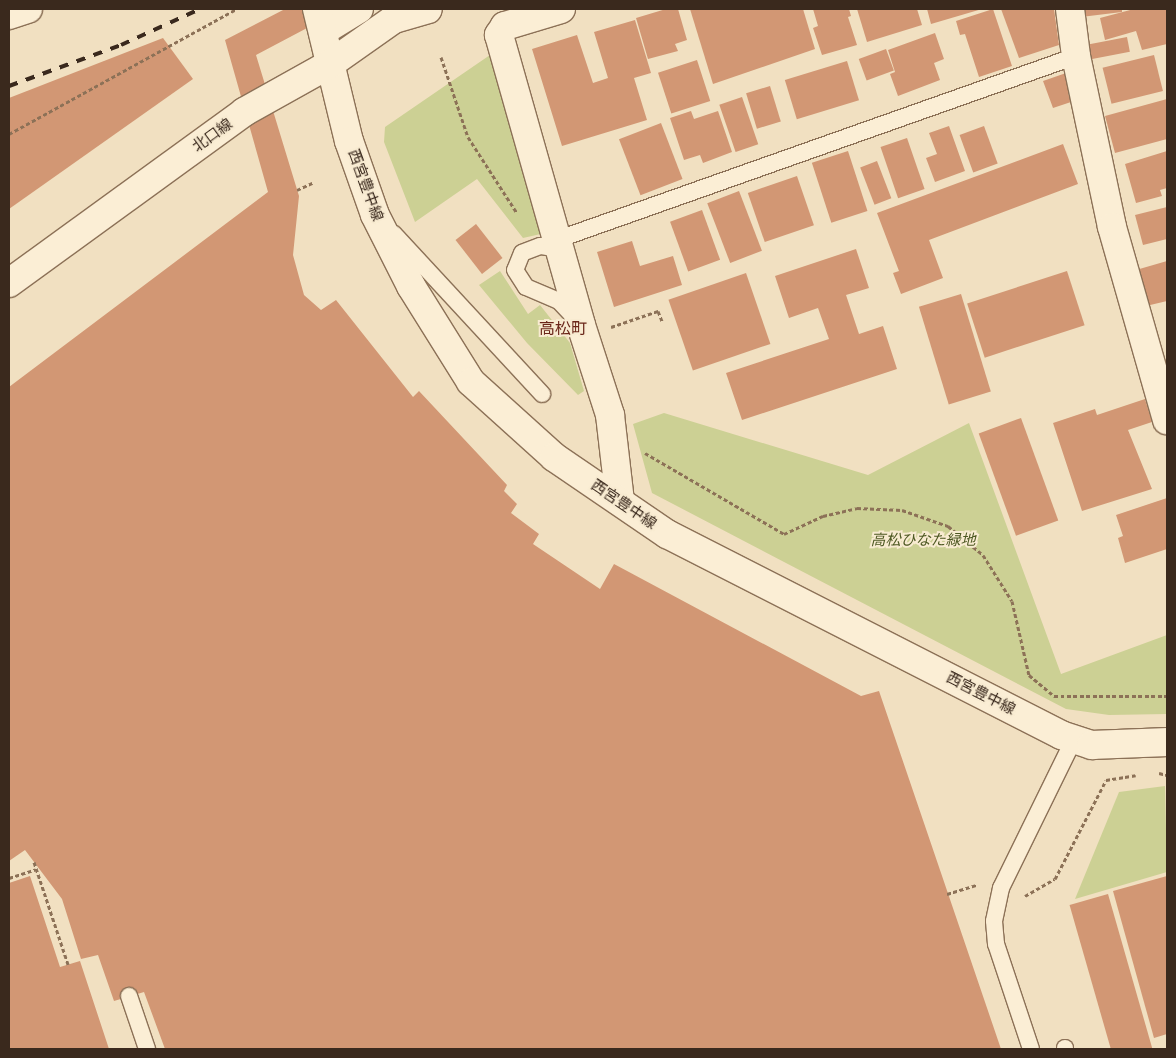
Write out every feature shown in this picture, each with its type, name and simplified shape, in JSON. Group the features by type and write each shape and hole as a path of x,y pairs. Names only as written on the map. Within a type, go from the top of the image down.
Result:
{"street":[{"path":"9,15 28,9"},
{"path":"320,20 359,9"},
{"name":"北口線","path":"9,283 244,112 330,64 394,19 428,9"},
{"path":"560,9 505,26 499,35 583,330 610,415 620,501"},
{"path":"1070,9 1076,56 1112,227 1161,373 1167,420"},
{"name":"西宮豊中線","path":"320,20 349,141 375,214 411,286 471,382 554,457 667,534 1074,739 1092,744 1167,742"}],"lane":[{"path":"583,330 559,301 526,287 515,270 522,253 540,246 553,248 558,237 1076,56"},
{"path":"375,214 542,394"},
{"path":"1031,1049 996,944 994,921 1001,888 1074,739"},
{"path":"129,996 148,1049"}],"path":[{"path":"9,134 236,9"},
{"path":"441,57 468,137 522,221 558,237"},
{"path":"297,190 312,183"},
{"path":"583,330 658,311 662,320"},
{"path":"642,452 784,534 823,516 857,508 902,510 948,526 983,555 1012,601 1029,675 1054,696 1167,696"},
{"path":"1153,772 1167,775"},
{"path":"1018,900 1055,879 1106,780 1144,774"},
{"path":"34,862 68,964"},
{"path":"9,878 36,869"},
{"path":"947,894 986,883"}],"green space":[{"path":"490,55 545,233 523,238 477,179 415,222 384,142 385,127"},
{"path":"500,271 528,314 540,305 570,343 584,391 578,395 527,343 479,285"},
{"name":"高松ひなた緑地","path":"664,413 868,475 969,423 1061,674 1167,635 1167,714 1109,715 1066,709 652,493 633,424"},
{"path":"1165,786 1167,872 1075,899 1119,792"}],"building":[{"path":"285,9 343,9 256,55 299,196 293,255 304,295 321,310 336,300 413,397 419,391 507,485 504,491 517,504 511,513 539,534 533,544 600,589 614,564 861,696 879,691 1001,1049 165,1049 144,992 114,1001 98,955 81,959 62,899 25,850 9,861 9,387 268,192 225,40"},
{"path":"666,9 678,9 687,40 675,44 678,51 648,59 636,18"},
{"path":"690,9 803,9 815,49 713,84"},
{"path":"813,9 849,9 851,16 848,17 857,45 822,55 813,28 818,26"},
{"path":"857,9 917,9 922,25 867,42"},
{"path":"927,9 982,9 931,24"},
{"path":"993,9 1012,66 979,77 965,34 960,35 956,21"},
{"path":"1001,9 1054,9 1059,45 1019,58"},
{"path":"1080,9 1122,9 1122,12 1081,17"},
{"path":"1134,9 1167,9 1167,44 1142,50 1136,31 1105,40 1100,18"},
{"path":"635,20 651,73 634,78 647,120 562,146 532,49 577,35 593,83 608,78 594,32"},
{"path":"935,33 944,59 934,63 940,80 898,96 890,74 895,72 888,50"},
{"path":"1127,37 1130,52 1090,60 1087,45"},
{"path":"163,38 193,79 9,209 9,98"},
{"path":"886,49 894,71 867,81 859,59"},
{"path":"1154,55 1163,91 1112,104 1103,68"},
{"path":"697,60 710,101 671,114 658,73"},
{"path":"847,61 859,100 797,119 785,80"},
{"path":"1069,72 1075,90 1068,93 1071,102 1053,108 1043,81"},
{"path":"770,86 781,121 757,129 746,93"},
{"path":"742,97 758,144 736,152 719,105"},
{"path":"1167,99 1167,139 1115,153 1105,116"},
{"path":"691,111 694,119 718,111 732,152 703,163 700,155 684,160 670,118"},
{"path":"661,123 683,179 640,195 619,139"},
{"path":"949,126 965,171 935,182 926,158 937,154 929,133"},
{"path":"984,126 998,164 973,172 960,135"},
{"path":"907,138 925,189 898,198 881,147"},
{"path":"1063,144 1078,184 929,240 943,278 901,294 893,273 899,271 877,213"},
{"path":"848,151 867,211 831,223 812,163"},
{"path":"1167,151 1167,188 1160,190 1162,196 1136,203 1125,164"},
{"path":"877,161 891,198 875,205 860,167"},
{"path":"797,176 814,225 765,242 748,193"},
{"path":"739,191 762,251 730,263 707,203"},
{"path":"1167,207 1167,239 1143,245 1135,215"},
{"path":"702,210 720,260 688,271 670,222"},
{"path":"476,224 502,258 482,274 456,240"},
{"path":"632,241 640,266 673,256 682,285 614,307 597,252"},
{"path":"856,249 869,288 846,295 859,334 883,326 897,369 742,420 726,373 829,339 818,308 789,318 775,276"},
{"path":"1167,261 1167,301 1146,306 1136,270"},
{"path":"1067,271 1085,325 985,358 967,303"},
{"path":"746,273 770,344 693,371 668,300"},
{"path":"961,294 991,392 949,404 919,307"},
{"path":"1145,399 1152,422 1128,430 1152,489 1082,511 1053,423 1095,409 1097,415"},
{"path":"1021,418 1058,520 1016,536 979,433"},
{"path":"1167,498 1167,549 1125,563 1118,538 1123,536 1116,515"},
{"path":"30,876 60,967 80,961 109,1049 9,1049 9,883"},
{"path":"1167,876 1167,1034 1154,1038 1113,891"},
{"path":"1108,894 1152,1049 1111,1049 1070,905"}],"railway":[{"path":"9,86 121,45 200,9"}],"district":[{"name":"高松町","path":"563,328"}]}
